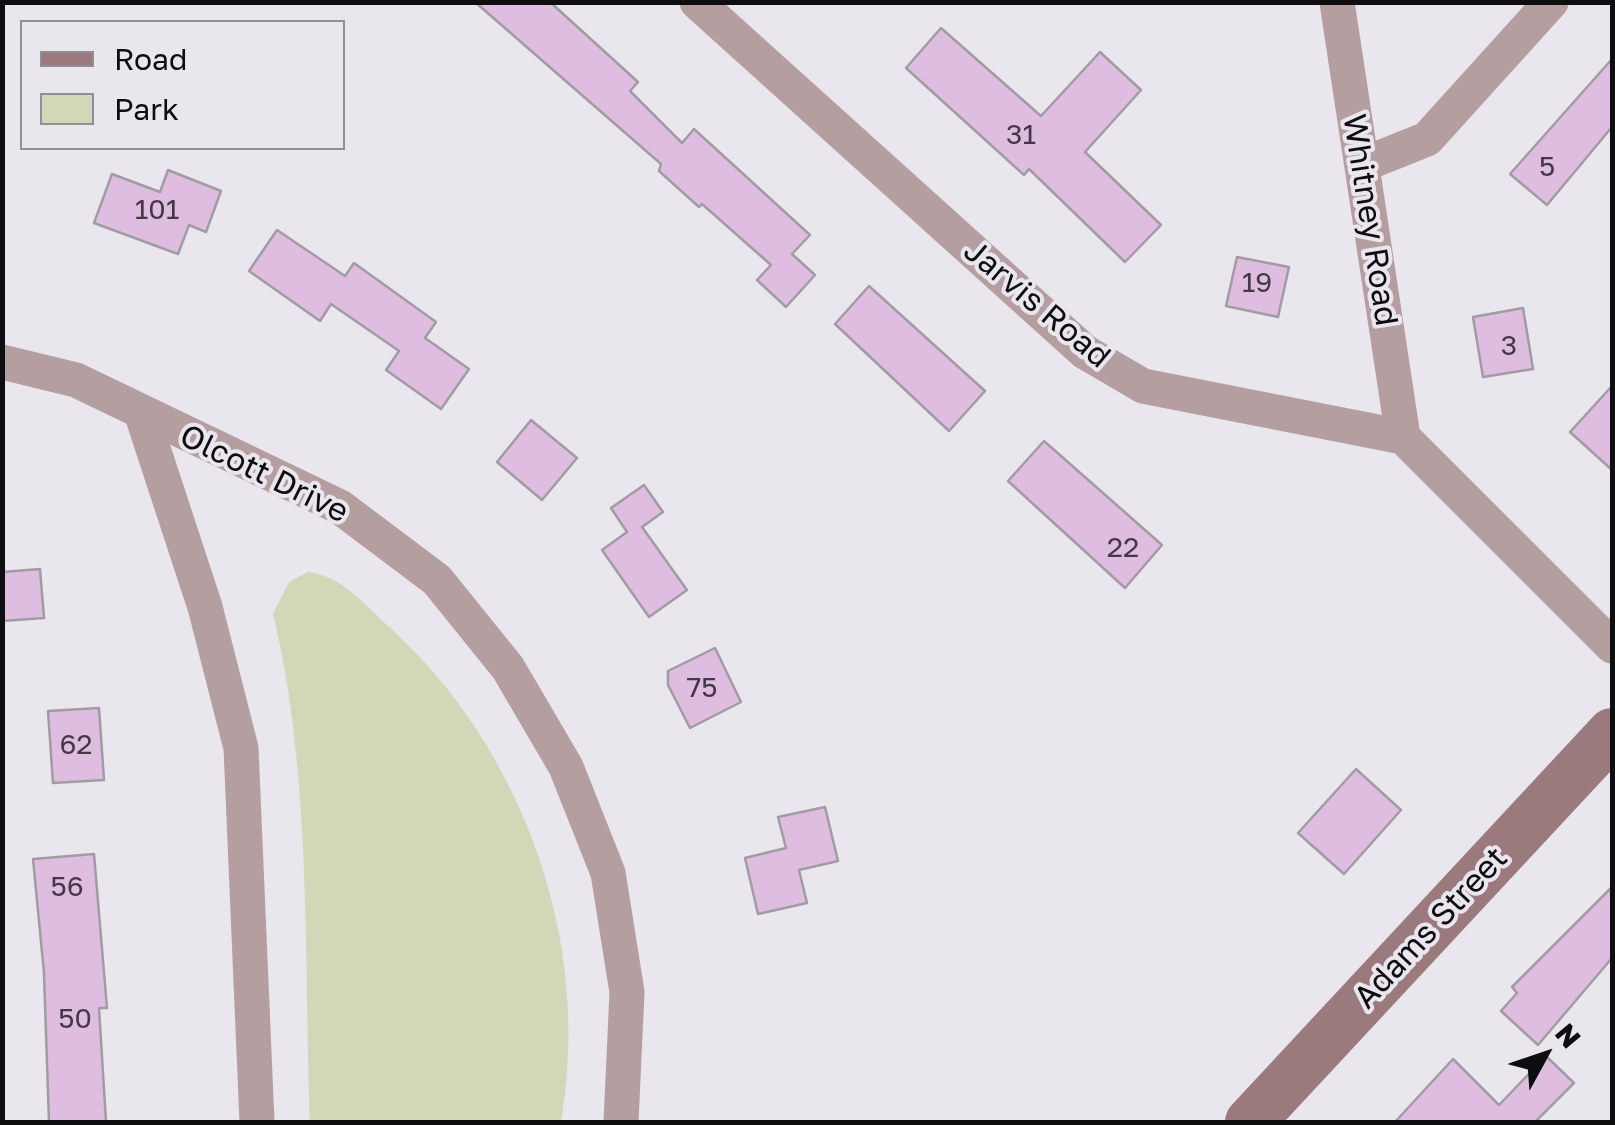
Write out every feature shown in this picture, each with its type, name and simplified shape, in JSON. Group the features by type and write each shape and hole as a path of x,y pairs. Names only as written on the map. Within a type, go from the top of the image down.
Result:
{"main road":[{"name":"Adams Street","path":"1250,1122 1612,733"}],"street":[{"name":"Jarvis Road","path":"696,2 1085,352 1143,386 1402,437"},
{"name":"Whitney Road","path":"1337,2 1402,437"},
{"path":"1362,165 1427,139 1551,2"},
{"name":"Olcott Drive","path":"2,362 76,380 340,507 436,580 508,668 566,767 608,873 627,992 620,1122"},
{"name":"Olcott Drive","path":"142,415 205,607 242,748 257,1122"},
{"path":"1402,437 1612,646"}],"green space":[{"path":"308,572 331,579 351,592 436,675 476,729 511,789 537,852 556,918 566,986 568,1054 561,1122 310,1122 300,802 286,675 273,614 289,582"}],"building":[{"path":"475,2 550,2 638,82 630,91 682,143 694,129 810,235 792,254 815,275 786,307 757,280 771,265 702,204 699,207 659,171 661,164"},
{"path":"941,28 1041,116 1100,52 1141,90 1085,152 1161,225 1125,262 1029,169 1024,175 906,68"},
{"path":"1612,59 1612,127 1547,205 1510,174"},
{"path":"168,170 221,191 206,232 189,225 178,254 94,223 112,174 160,192"},
{"path":"277,230 345,276 354,263 436,322 425,338 469,369 441,409 386,370 399,351 331,304 320,321 249,271"},
{"path":"1237,257 1289,267 1278,317 1226,306"},
{"path":"869,286 985,391 949,431 835,324"},
{"path":"1523,308 1533,369 1483,377 1473,317"},
{"path":"1612,386 1612,470 1570,432"},
{"path":"531,420 577,458 542,500 497,462"},
{"path":"1044,441 1162,545 1125,588 1008,481"},
{"path":"644,485 663,512 642,527 687,590 649,617 602,550 627,532 611,508"},
{"path":"40,569 44,618 2,621 2,572"},
{"path":"715,648 741,702 690,728 668,685 668,671"},
{"path":"99,708 104,780 53,783 48,711"},
{"path":"1356,769 1401,810 1344,874 1298,833"},
{"path":"825,807 838,861 799,870 807,903 758,914 745,858 786,848 778,817"},
{"path":"94,854 107,1008 99,1008 106,1122 49,1122 44,973 33,859"},
{"path":"1612,887 1612,958 1538,1045 1501,1011 1517,993 1512,987"},
{"path":"1546,1056 1574,1083 1535,1122 1395,1122 1453,1059 1499,1105"}]}
